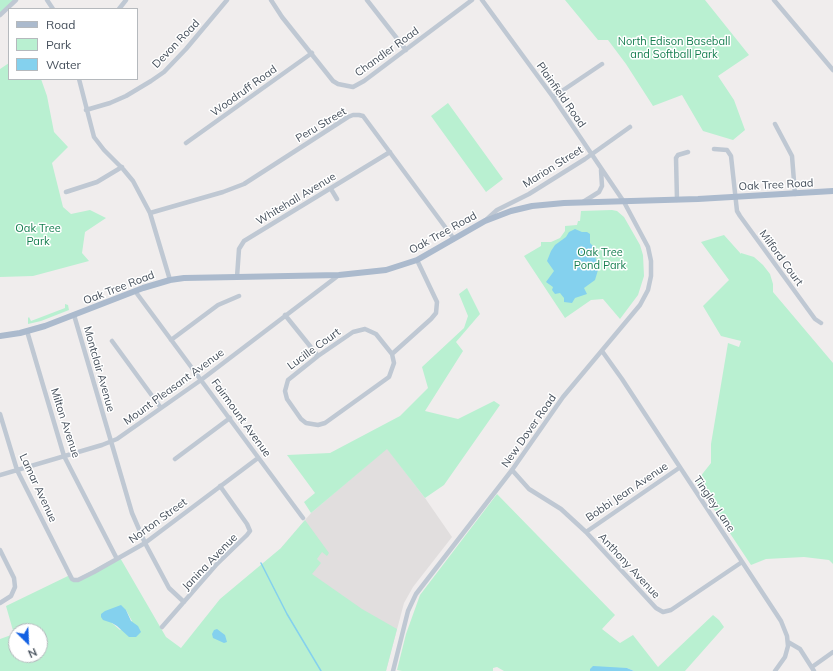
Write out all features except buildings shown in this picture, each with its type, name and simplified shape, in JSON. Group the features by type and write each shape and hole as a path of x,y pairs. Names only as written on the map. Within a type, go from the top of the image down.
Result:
{"main road":[{"name":"Oak Tree Road","path":"0,336 27,331 74,315 135,291 170,280 184,278 340,275 386,270 416,260 485,221 511,211 532,206 677,200 833,191"}],"street":[{"path":"0,15 16,0"},
{"path":"120,8 126,0"},
{"name":"Devon Road","path":"86,110 110,103 126,96 164,72 186,49 227,0"},
{"name":"Chandler Road","path":"271,0 282,17 333,81 342,85 352,86 364,82 472,0"},
{"path":"367,0 406,50"},
{"name":"Plainfield Road","path":"482,0 553,97 624,202"},
{"path":"774,0 833,70"},
{"name":"Woodruff Road","path":"186,143 312,53"},
{"path":"553,97 602,64"},
{"path":"79,80 94,137 133,181 150,213 170,280"},
{"name":"Peru Street","path":"150,213 223,192 244,184 353,115 359,115 364,116 454,239"},
{"path":"775,124 792,156 795,194"},
{"name":"Marion Street","path":"485,221 497,210 529,194 592,154 630,127"},
{"name":"Milford Court","path":"714,149 727,150 731,156 737,211 815,319 821,323"},
{"name":"Whitehall Avenue","path":"237,277 238,249 244,241 390,152"},
{"path":"677,200 676,158 678,155 688,152"},
{"path":"66,192 98,182 122,167"},
{"path":"581,203 599,192 602,186 601,169"},
{"path":"331,189 338,199"},
{"name":"New Dover Road","path":"393,671 408,611 416,594 512,470 564,397 640,305 648,290 651,276 649,252 624,202"},
{"path":"392,354 431,320 436,313 436,302 416,260"},
{"name":"Mount Pleasant Avenue","path":"0,475 111,442 201,380 285,315 340,275"},
{"name":"Fairmount Avenue","path":"135,291 303,518"},
{"path":"171,340 218,305 239,296"},
{"name":"Montclair Avenue","path":"74,315 132,513 145,543 169,588 184,602"},
{"path":"285,315 318,356"},
{"name":"Lucille Court","path":"360,329 369,330 376,334 392,354 394,361 389,377 325,423 314,425 306,423 287,399 285,391 286,383 290,377 353,332 360,329"},
{"name":"Milton Avenue","path":"27,331 64,456 117,559"},
{"path":"112,341 161,408"},
{"name":"Tingley Lane","path":"602,351 781,621 788,642"},
{"name":"Lamar Avenue","path":"0,414 1,423 17,470 66,568"},
{"path":"175,459 230,418"},
{"name":"Norton Street","path":"66,568 72,579 78,580 145,543 258,458"},
{"name":"Bobbi Jean Avenue","path":"586,532 679,468"},
{"name":"Anthony Avenue","path":"512,470 529,489 561,509 586,532 656,608 663,612 671,610 742,562"},
{"name":"Janina Avenue","path":"162,627 250,531 247,524 220,486"},
{"path":"0,550 14,578 15,587 11,596 0,603"},
{"path":"775,671 785,657 788,642 800,649 813,669 833,652"}],"shaded area":[{"path":"387,448 452,537 413,587 404,603 386,671 281,548 311,513"}],"green space":[{"path":"0,0 16,0 0,15"},
{"name":"North Edison Baseball and Softball Park","path":"565,0 705,0 749,55 718,76 734,100 745,130 733,140 703,131 682,95 653,106 626,64 608,40 598,40"},
{"name":"Oak Tree Park","path":"8,64 8,80 41,80 47,96 54,132 68,147 52,163 63,207 71,214 90,210 106,218 85,232 82,253 89,261 33,276 0,277 0,69"},
{"path":"448,103 503,179 486,192 431,116"},
{"name":"Oak Tree Pond Park","path":"581,211 617,211 624,217 640,245 643,255 644,276 638,295 620,319 603,299 591,300 565,318 524,256 541,246 541,242 551,242 560,238 565,231 565,226 577,225 578,221 580,221"},
{"path":"724,235 741,254 754,257 763,265 770,274 773,284 773,292 833,363 833,564 829,560 804,557 766,559 751,565 696,482 711,463 711,444 728,343 739,347 741,341 721,336 703,306 729,280 701,242"},
{"path":"467,288 480,314 456,342 463,351 425,411 458,419 494,401 500,405 444,485 425,498 387,449 311,513 304,502 315,493 287,455 330,453 400,416 428,388 422,367 464,328 468,316 459,294"},
{"path":"65,304 68,305 69,310 41,321 28,324 29,317 31,321 65,308"},
{"path":"497,494 615,615 602,629 620,643 633,635 658,667 713,615 724,627 685,671 634,671 627,668 590,669 590,671 504,671 497,667 493,668 493,671 397,670 406,634 420,595"},
{"path":"305,520 329,553 327,556 322,552 317,559 321,563 312,574 362,609 397,629 386,671 0,671 0,639 8,636 8,663 48,663 48,623 11,623 6,606 70,575 73,581 119,556 166,637 181,648 220,599 281,548","holes":["126,610 132,621 120,630 112,623"]}],"water":[{"path":"575,229 590,234 590,243 593,246 598,270 595,280 584,288 587,294 575,298 572,303 564,302 564,298 560,293 555,294 552,290 553,287 546,282 554,271 547,261 551,251 555,245 566,237 569,232"},
{"path":"121,605 126,610 131,621 138,626 141,632 136,637 129,637 117,626 103,620 101,617 101,614 105,611"},
{"path":"217,629 225,635 227,642 224,643 213,638 212,634 214,630"},
{"path":"593,666 627,668 634,671 590,671"}],"waterway":[{"path":"261,563 287,614 321,671"}]}
